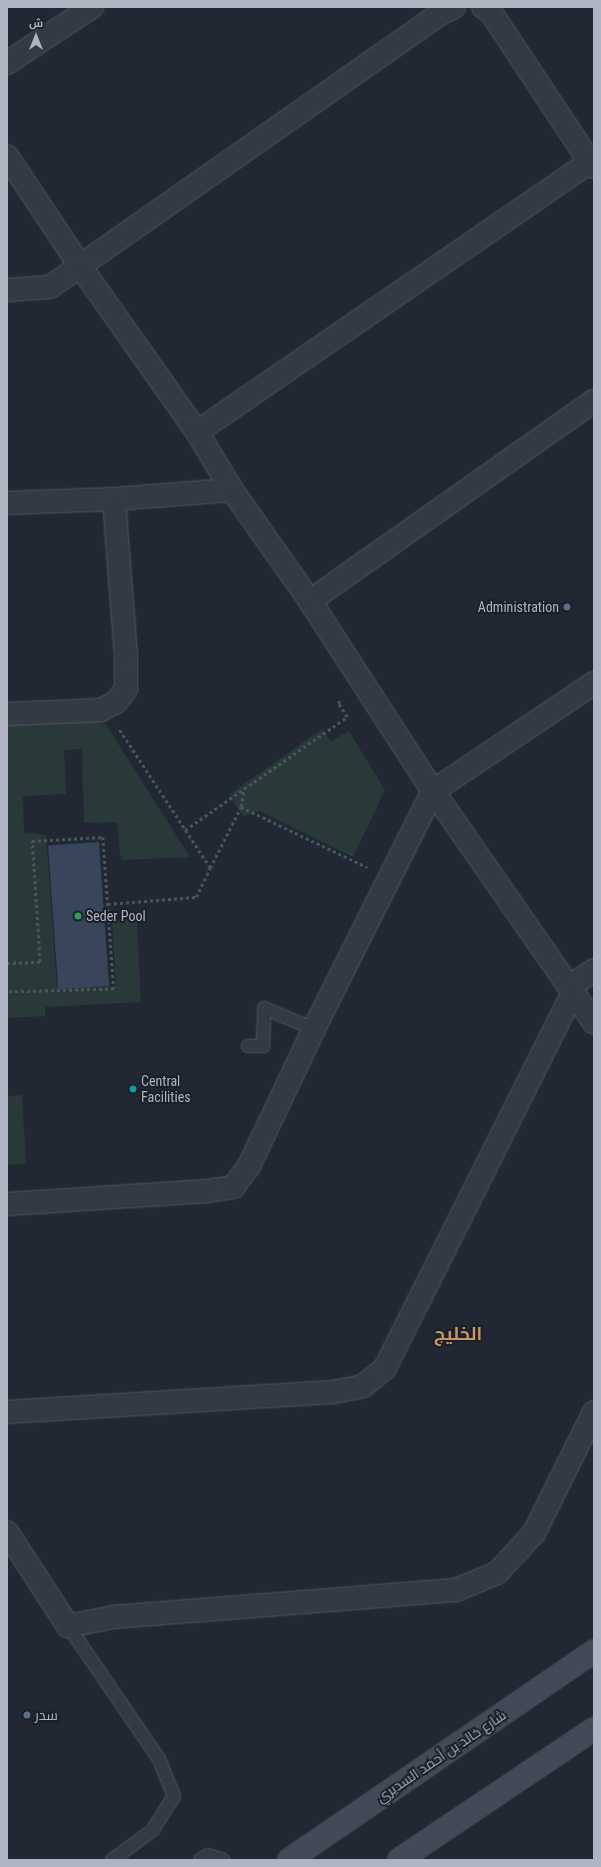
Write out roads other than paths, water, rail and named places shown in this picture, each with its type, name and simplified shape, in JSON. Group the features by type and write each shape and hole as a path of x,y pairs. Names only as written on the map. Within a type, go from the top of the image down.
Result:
{"street":[{"path":"7,63 92,7"},
{"path":"7,290 50,287 431,19 454,7"},
{"path":"197,432 592,164 490,11 484,7"},
{"path":"7,156 80,266 197,432 232,490 310,601 433,791 594,1023"},
{"path":"310,601 594,401"},
{"path":"7,503 114,499 232,490"},
{"path":"7,714 101,710 116,702 126,689 126,656 114,499"},
{"path":"7,1204 208,1191 233,1187 249,1166 314,1029 433,791 594,683"},
{"path":"7,1412 333,1392 363,1386 385,1368 571,990 594,970"},
{"path":"7,1532 68,1626 114,1616 456,1590 497,1572 534,1533 594,1412"},
{"name":"شارع خالد بن أحمد السديري","path":"289,1860 594,1651"},
{"path":"400,1860 594,1729"}],"lane":[{"path":"248,1046 263,1046 264,1008 314,1029"},
{"path":"68,1626 159,1759 174,1796 153,1830 112,1860"},
{"path":"200,1860 208,1855 223,1860"}],"water":[{"name":"Seder Pool","path":"99,842 109,986 58,989 48,846"}],"place":[{"name":"Administration","path":"567,607"},
{"name":"Seder Pool","path":"78,916"},
{"name":"Central Facilities","path":"133,1089"},
{"name":"سدر","path":"27,1715"}],"district":[{"name":"الخليج","path":"458,1334"}]}
